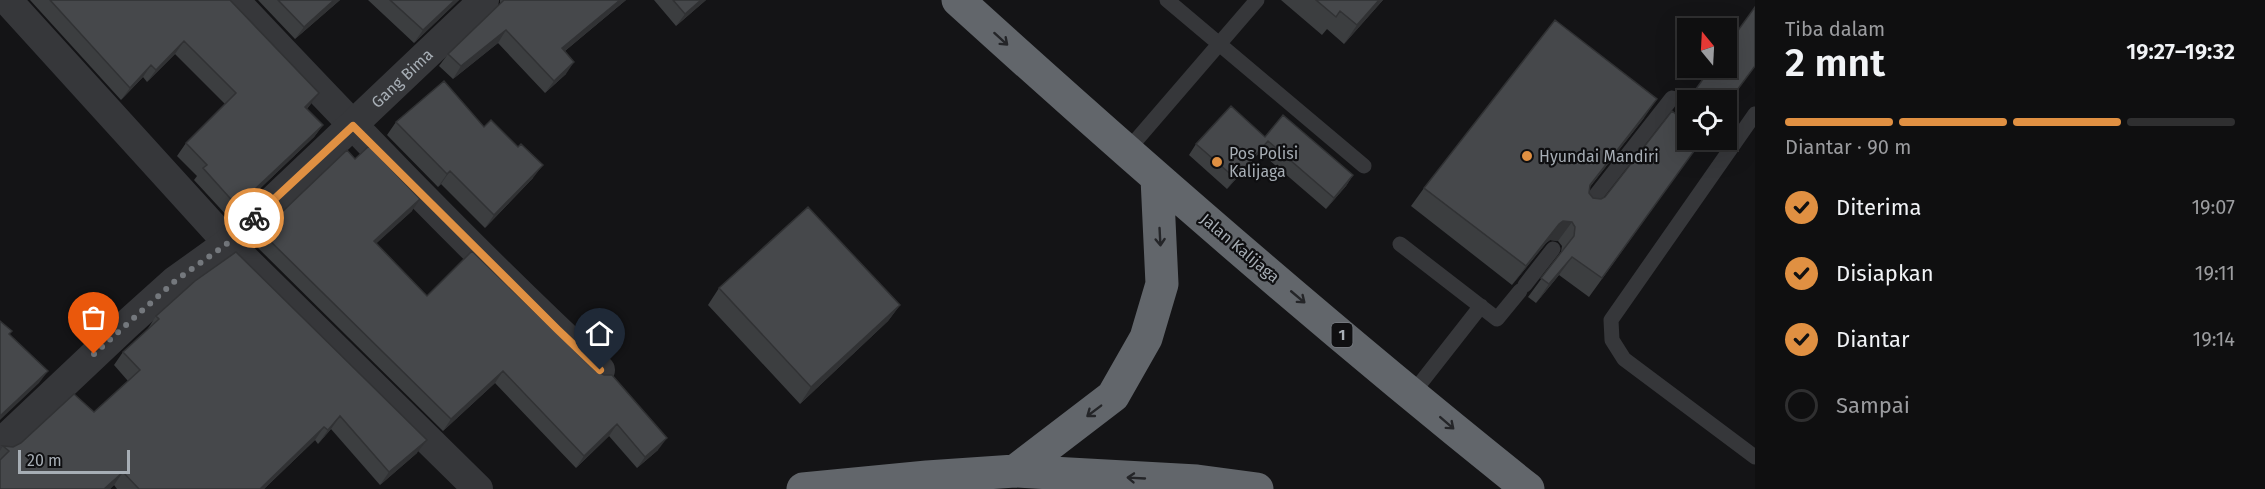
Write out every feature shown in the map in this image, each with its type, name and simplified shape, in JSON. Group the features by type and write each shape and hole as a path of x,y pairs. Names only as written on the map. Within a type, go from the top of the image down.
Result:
{"highway":[{"name":"Jalan Kalijaga","path":"958,0 1126,152 1528,489"},
{"path":"1015,471 1113,396 1146,338 1162,284 1157,178"},
{"path":"803,489 927,483 1015,471 1197,481 1257,489"}],"street":[{"path":"7,0 228,243 478,489"},
{"path":"234,0 353,126 600,370"},
{"name":"Gang Bima","path":"0,444 126,324 175,281 228,243 353,126 477,2"}],"lane":[{"path":"1167,0 1364,166"},
{"path":"1126,152 1257,0"},
{"path":"1585,209 1672,98"},
{"path":"1755,114 1611,320 1612,340 1624,359 1755,457"},
{"path":"1400,244 1497,319 1553,249"},
{"path":"1412,394 1481,306"}],"building":[{"path":"50,0 230,0 319,93 305,107 323,125 237,206 203,168 207,165 186,143 236,93 184,41 156,70 151,65 130,88"},
{"path":"278,0 334,0 304,27"},
{"path":"390,0 455,0 423,30"},
{"path":"504,0 620,0 562,48 574,62 554,81 506,30 461,66 448,54"},
{"path":"673,0 701,0 685,14"},
{"path":"1316,0 1379,0 1357,25 1340,11 1336,17"},
{"path":"1755,7 1755,66 1737,90 1695,90 1704,78 1737,78 1737,32"},
{"name":"Hyundai Mandiri","path":"1555,20 1657,99 1590,185 1589,193 1593,198 1605,197 1672,111 1677,115 1677,150 1695,150 1602,278 1572,257 1549,284 1541,278 1574,236 1575,227 1572,222 1563,221 1559,224 1526,266 1424,188"},
{"path":"444,81 484,127 491,120 518,147 521,144 543,165 494,215 450,171 447,174 396,122"},
{"path":"1231,106 1265,137 1283,115 1353,175 1334,198 1268,141 1235,178 1196,144"},
{"path":"369,146 420,199 374,241 427,296 472,251 596,371 604,375 612,375 667,438 645,457 617,424 584,456 503,371 451,419 261,232 347,150 355,159"},
{"path":"808,207 900,305 811,387 719,288"},
{"path":"236,252 427,440 389,472 340,416 328,430 324,427 260,489 139,489 123,472 104,489 0,489 0,460 9,451 3,446 13,447 21,443 74,394 94,412 140,370 123,352 159,319 156,316 195,281"},
{"path":"0,321 12,331 9,334 48,371 0,416"}],"way so far":[{"path":"94,354 175,281 228,243 254,218"}],"place":[{"name":"Hyundai Mandiri","path":"1527,156"},
{"name":"Pos Polisi Kalijaga","path":"1217,162"}],"route":[{"path":"254,218 353,126 600,370"}]}
